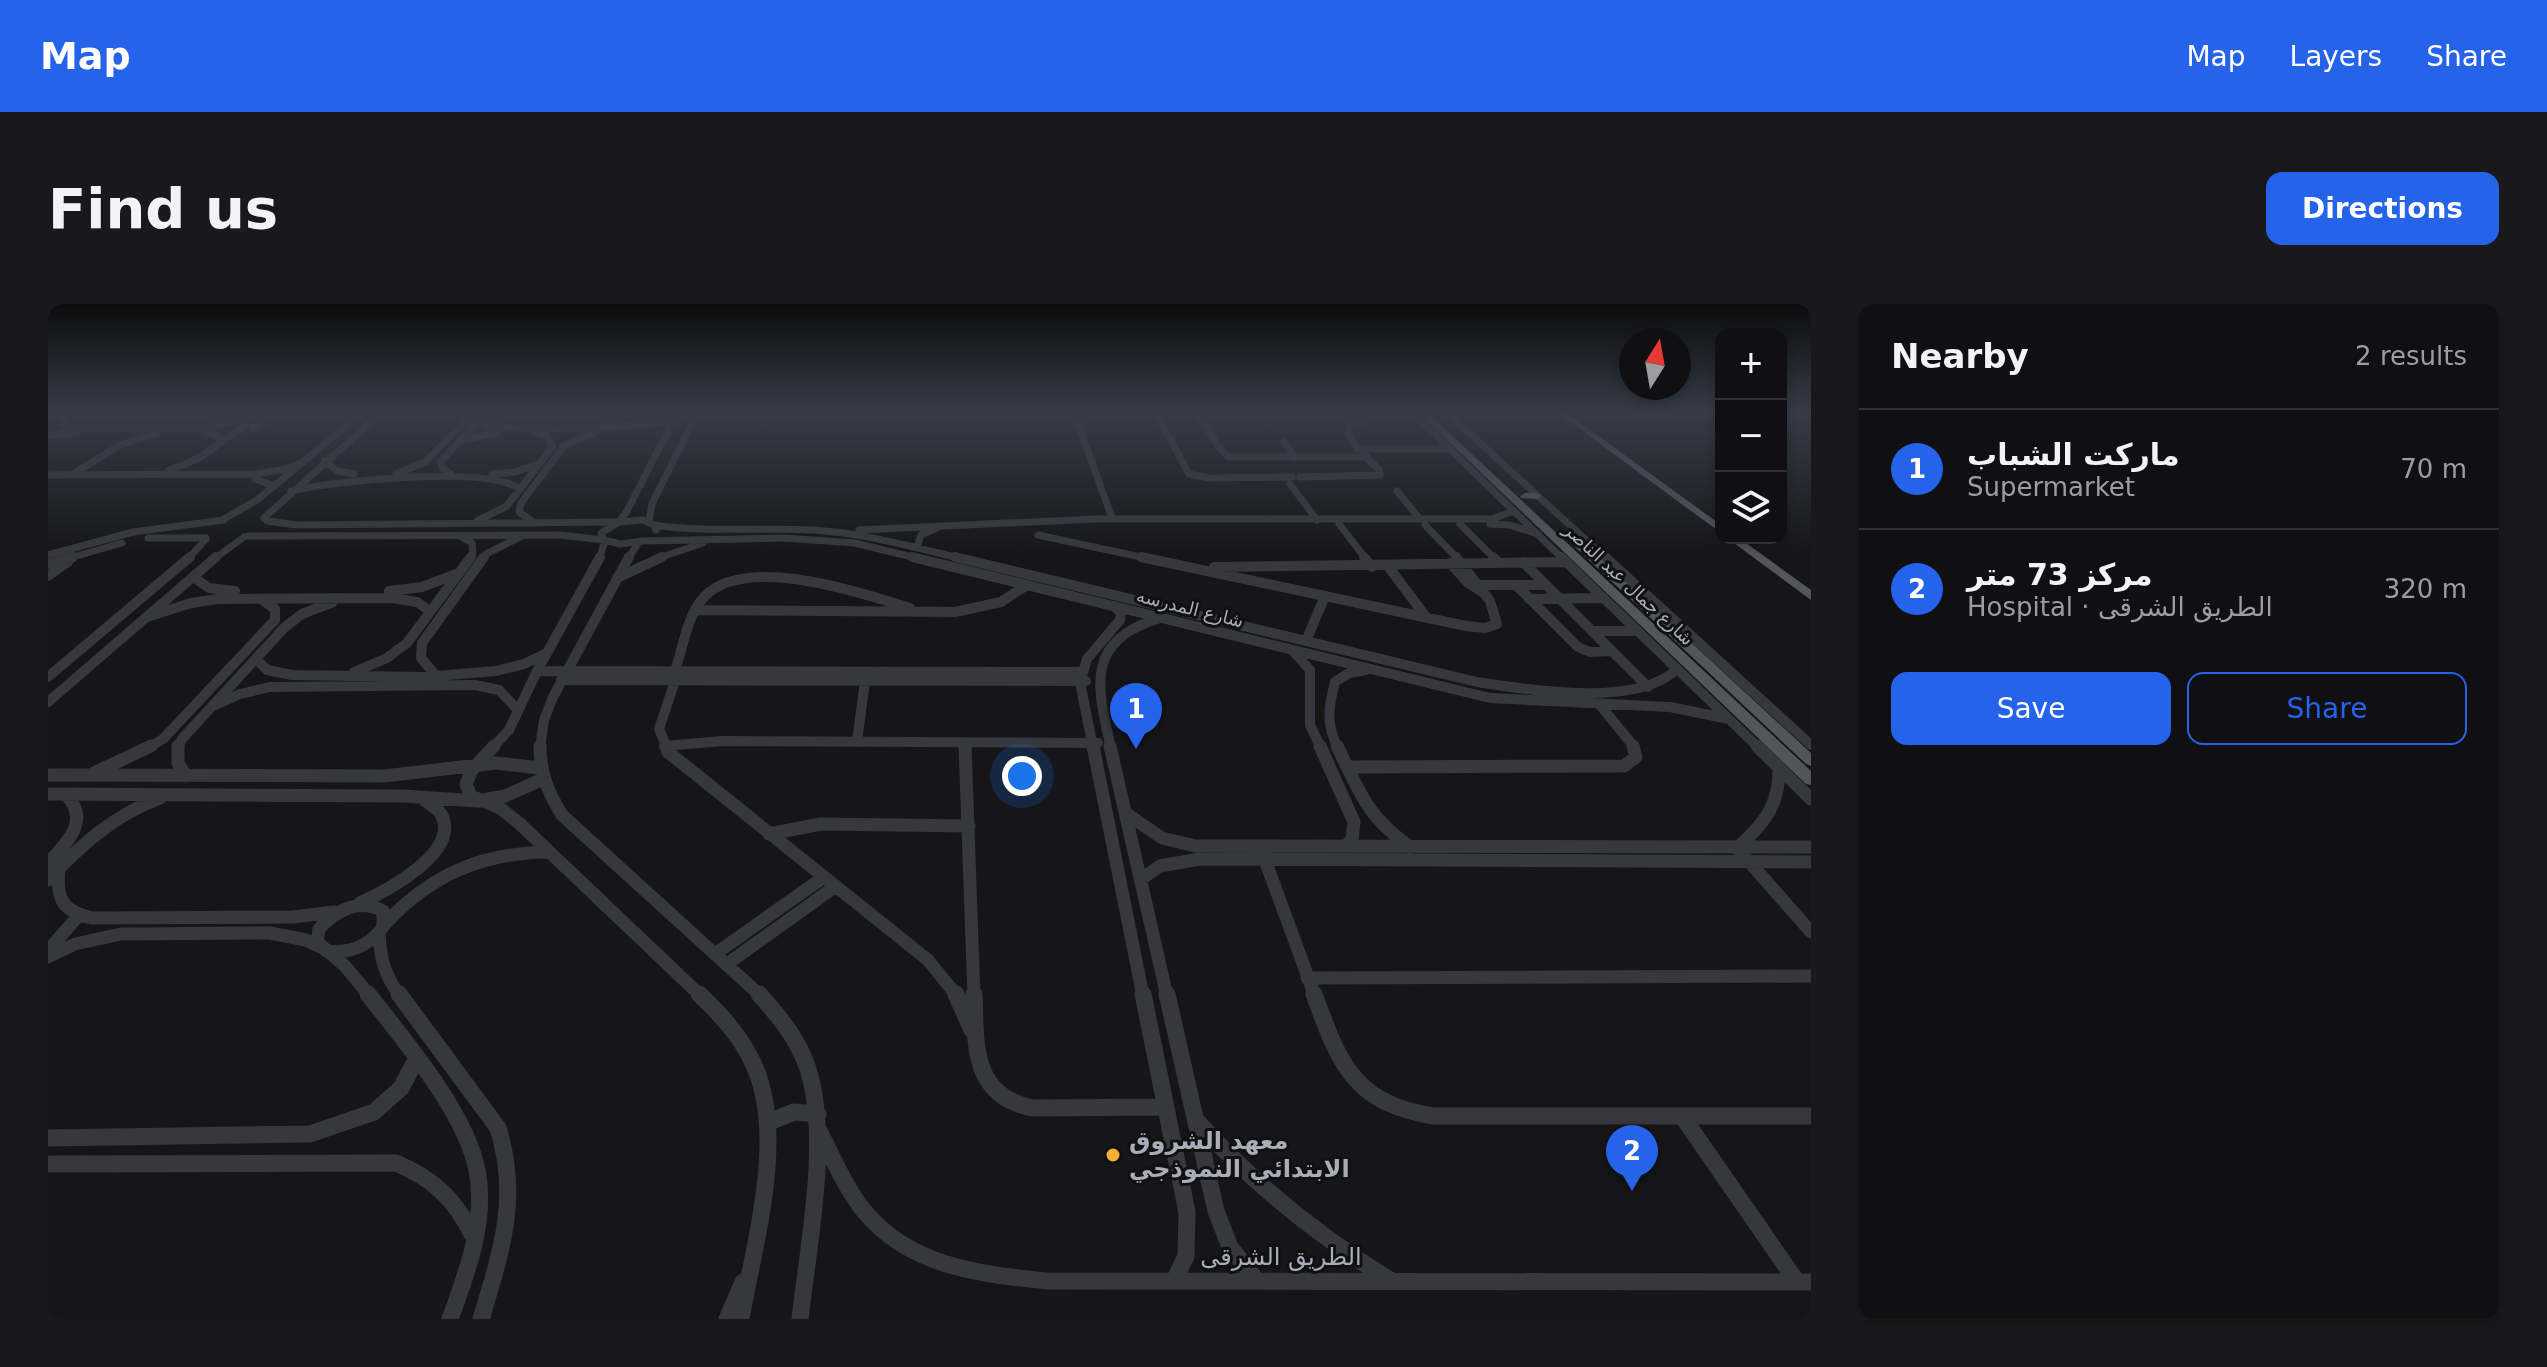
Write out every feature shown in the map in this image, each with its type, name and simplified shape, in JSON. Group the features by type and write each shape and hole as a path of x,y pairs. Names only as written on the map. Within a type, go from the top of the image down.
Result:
{"main road":[{"name":"شارع جمال عبد الناصر","path":"1472,460 1499,484 1506,498 1811,780"},
{"name":"شارع جمال عبد الناصر","path":"1490,460 1811,761"},
{"path":"1631,460 1715,525"},
{"path":"1638,460 1715,514"},
{"path":"1483,481 1499,484"},
{"path":"1740,544 1811,596"},
{"path":"1756,544 1811,584"},
{"path":"1633,595 1647,595"},
{"path":"1772,725 1789,725"}],"street":[{"path":"59,475 83,460"},
{"path":"151,474 192,460"},
{"path":"210,460 207,469 213,474"},
{"path":"465,525 490,517 507,506 542,460"},
{"path":"520,506 553,460"},
{"path":"653,460 618,522 601,533 610,565 543,725 542,773 553,803 562,815 775,1009 788,1026 808,1067 818,1123 800,1319"},
{"path":"673,460 652,504 652,523 656,528 654,535 610,565 550,650 501,741 479,764 466,784 471,796 478,801 511,815 737,1033 759,1073 769,1122 768,1161 741,1319"},
{"path":"1093,460 1117,520"},
{"path":"1180,460 1186,472 1203,478 1390,479 1371,460"},
{"path":"1284,460 1296,479 1304,506 1317,520"},
{"path":"1462,460 1506,498 1514,511 1811,799"},
{"path":"1495,460 1811,745"},
{"path":"73,474 95,461"},
{"path":"95,461 94,467 106,474"},
{"path":"48,702 193,577 263,528 266,520 291,491 325,461 351,477 493,476 540,463"},
{"path":"48,477 252,477 303,462"},
{"path":"48,677 212,540 203,533 205,529 251,505 303,462"},
{"path":"396,474 425,462 440,462 442,468 451,474"},
{"path":"1367,478 1378,476 1381,472"},
{"path":"48,477 73,474 213,474 252,477 274,486"},
{"path":"291,491 351,477 396,474 493,476 520,489"},
{"path":"1397,491 1467,582 1481,589 1546,585"},
{"path":"610,565 594,547 571,535 579,529 578,524 630,505 652,504"},
{"path":"507,506 520,506"},
{"path":"520,506 523,517 542,525"},
{"path":"1301,520 1300,511 1304,506"},
{"path":"855,543 868,536 937,528 1117,520 1460,524 1501,518 1514,511"},
{"name":"شارع المدرسه","path":"48,555 125,534 248,515 308,525 618,522 652,523 686,530 835,531 917,547 1500,686 1536,690 1648,687 1669,680 1677,669"},
{"path":"822,539 835,531 960,521 1484,522 1509,525 1538,534"},
{"path":"1339,524 1372,567"},
{"path":"1460,524 1498,562"},
{"path":"298,534 299,529 308,525"},
{"path":"169,536 176,532 176,526"},
{"path":"917,547 921,535 937,528"},
{"name":"شارع المدرسه","path":"48,564 123,543 169,536 212,540 298,534 530,534 571,535 620,544 724,538 822,539 855,543 1372,670 1512,701 1674,705 1729,719"},
{"path":"342,675 374,665 407,643 473,554 474,548 466,539 449,534"},
{"path":"435,680 421,658 422,643 486,554 530,534"},
{"path":"1038,535 1476,628 1492,627 1499,620 1481,589"},
{"path":"610,565 658,558 724,538"},
{"path":"473,554 486,554"},
{"path":"48,576 76,555"},
{"path":"1454,565 1498,562 1526,565 1648,687"},
{"path":"1387,565 1427,618"},
{"path":"1190,567 1570,565"},
{"path":"193,577 222,595 351,598 394,595 459,573"},
{"path":"924,613 831,585 787,579 741,580 720,586 706,594 698,610 659,729 664,746 674,758 914,948 941,974 962,1005 976,1041"},
{"path":"698,610 955,612 987,607 1011,597 1027,585"},
{"path":"1516,585 1580,649 1612,651"},
{"path":"147,617 222,595 394,595 417,602 430,611"},
{"path":"1306,641 1325,596"},
{"path":"83,776 121,763 163,739 275,620 275,609 258,598"},
{"path":"186,776 180,770 176,754 182,739 211,707 292,620 325,604 351,598"},
{"path":"1529,599 1604,598"},
{"path":"1114,606 1121,613 1120,620 1087,659 1080,677 1189,1227 1186,1256 1174,1281"},
{"path":"1161,618 1139,625 1123,638 1102,663 1097,681 1221,1229 1242,1265 1257,1281"},
{"path":"275,620 292,620"},
{"path":"1592,631 1638,631"},
{"path":"407,643 413,646 422,643"},
{"path":"1290,649 1310,670 1310,725 1354,822 1352,839 1346,846"},
{"path":"211,707 255,690 284,686 435,680 512,670 541,658 550,650"},
{"path":"1347,663 1352,652"},
{"path":"48,667 72,657"},
{"path":"256,659 267,670 292,675 435,680 488,687 507,695 518,710"},
{"path":"1372,670 1341,677 1332,689 1327,724 1371,814 1387,831 1410,847"},
{"path":"537,671 564,676 1080,677 1097,681"},
{"path":"284,686 292,675"},
{"path":"675,676 865,681 1080,677"},
{"path":"857,742 865,681"},
{"path":"1347,767 1624,766 1636,757 1635,749 1597,690"},
{"path":"163,739 170,742 182,739"},
{"path":"664,746 723,741 1110,743"},
{"path":"965,742 976,1041 982,1074 990,1087 1017,1105 1033,1108 1166,1107"},
{"path":"48,775 384,776 511,763 542,773"},
{"path":"1737,848 1773,811 1779,793 1779,767"},
{"path":"49,792 66,795 372,796 478,801 505,796 542,773"},
{"path":"49,792 67,776"},
{"path":"372,796 382,786 384,776"},
{"path":"48,880 76,830 79,809 66,795"},
{"path":"54,866 134,808 172,795"},
{"path":"419,797 436,808 442,817 442,841 427,860 406,878 345,909 319,929 317,942 347,967 416,1060 467,1138 474,1154 479,1192 474,1237 450,1319"},
{"path":"1126,814 1162,838 1213,853 1265,860 1811,862"},
{"path":"769,834 830,824 969,826"},
{"path":"68,842 81,838 85,842"},
{"path":"1141,879 1173,862 1213,853 1346,846 1811,847"},
{"path":"1737,848 1811,932"},
{"path":"48,954 87,940 121,934 270,933 297,938 323,949 349,951 366,944 413,895 451,871 493,855 548,852"},
{"path":"1265,860 1331,1044 1346,1071 1385,1102 1409,1112 1433,1116 1811,1116"},
{"path":"54,866 60,904 79,915 134,918 293,917 365,905 378,908 385,916 380,958 389,981 498,1128 507,1148 511,1172 508,1225 481,1319"},
{"path":"721,959 830,882"},
{"path":"48,954 79,915"},
{"path":"121,934 121,928 134,918"},
{"path":"1307,978 1811,976"},
{"path":"366,993 373,984 389,981"},
{"path":"48,1138 288,1137 334,1129 374,1112 401,1088 416,1060"},
{"path":"769,1122 794,1112 818,1123"},
{"path":"1682,1116 1804,1282"},
{"path":"1195,1118 1243,1171 1288,1210 1338,1247 1393,1281"},
{"name":"الطريق الشرقى","path":"818,1123 864,1211 883,1232 933,1262 961,1271 1047,1281 1804,1282"},
{"path":"277,1162 288,1149 288,1137"},
{"path":"48,1164 396,1163 445,1189 462,1210 474,1237"},
{"path":"727,1319 750,1264"}],"place":[{"name":"ماركت الشباب","path":"1136,749"},
{"name":"معهد الشروق الابتدائي النموذجي","path":"1113,1155"},
{"name":"مركز 73 متر","path":"1632,1191"}]}
